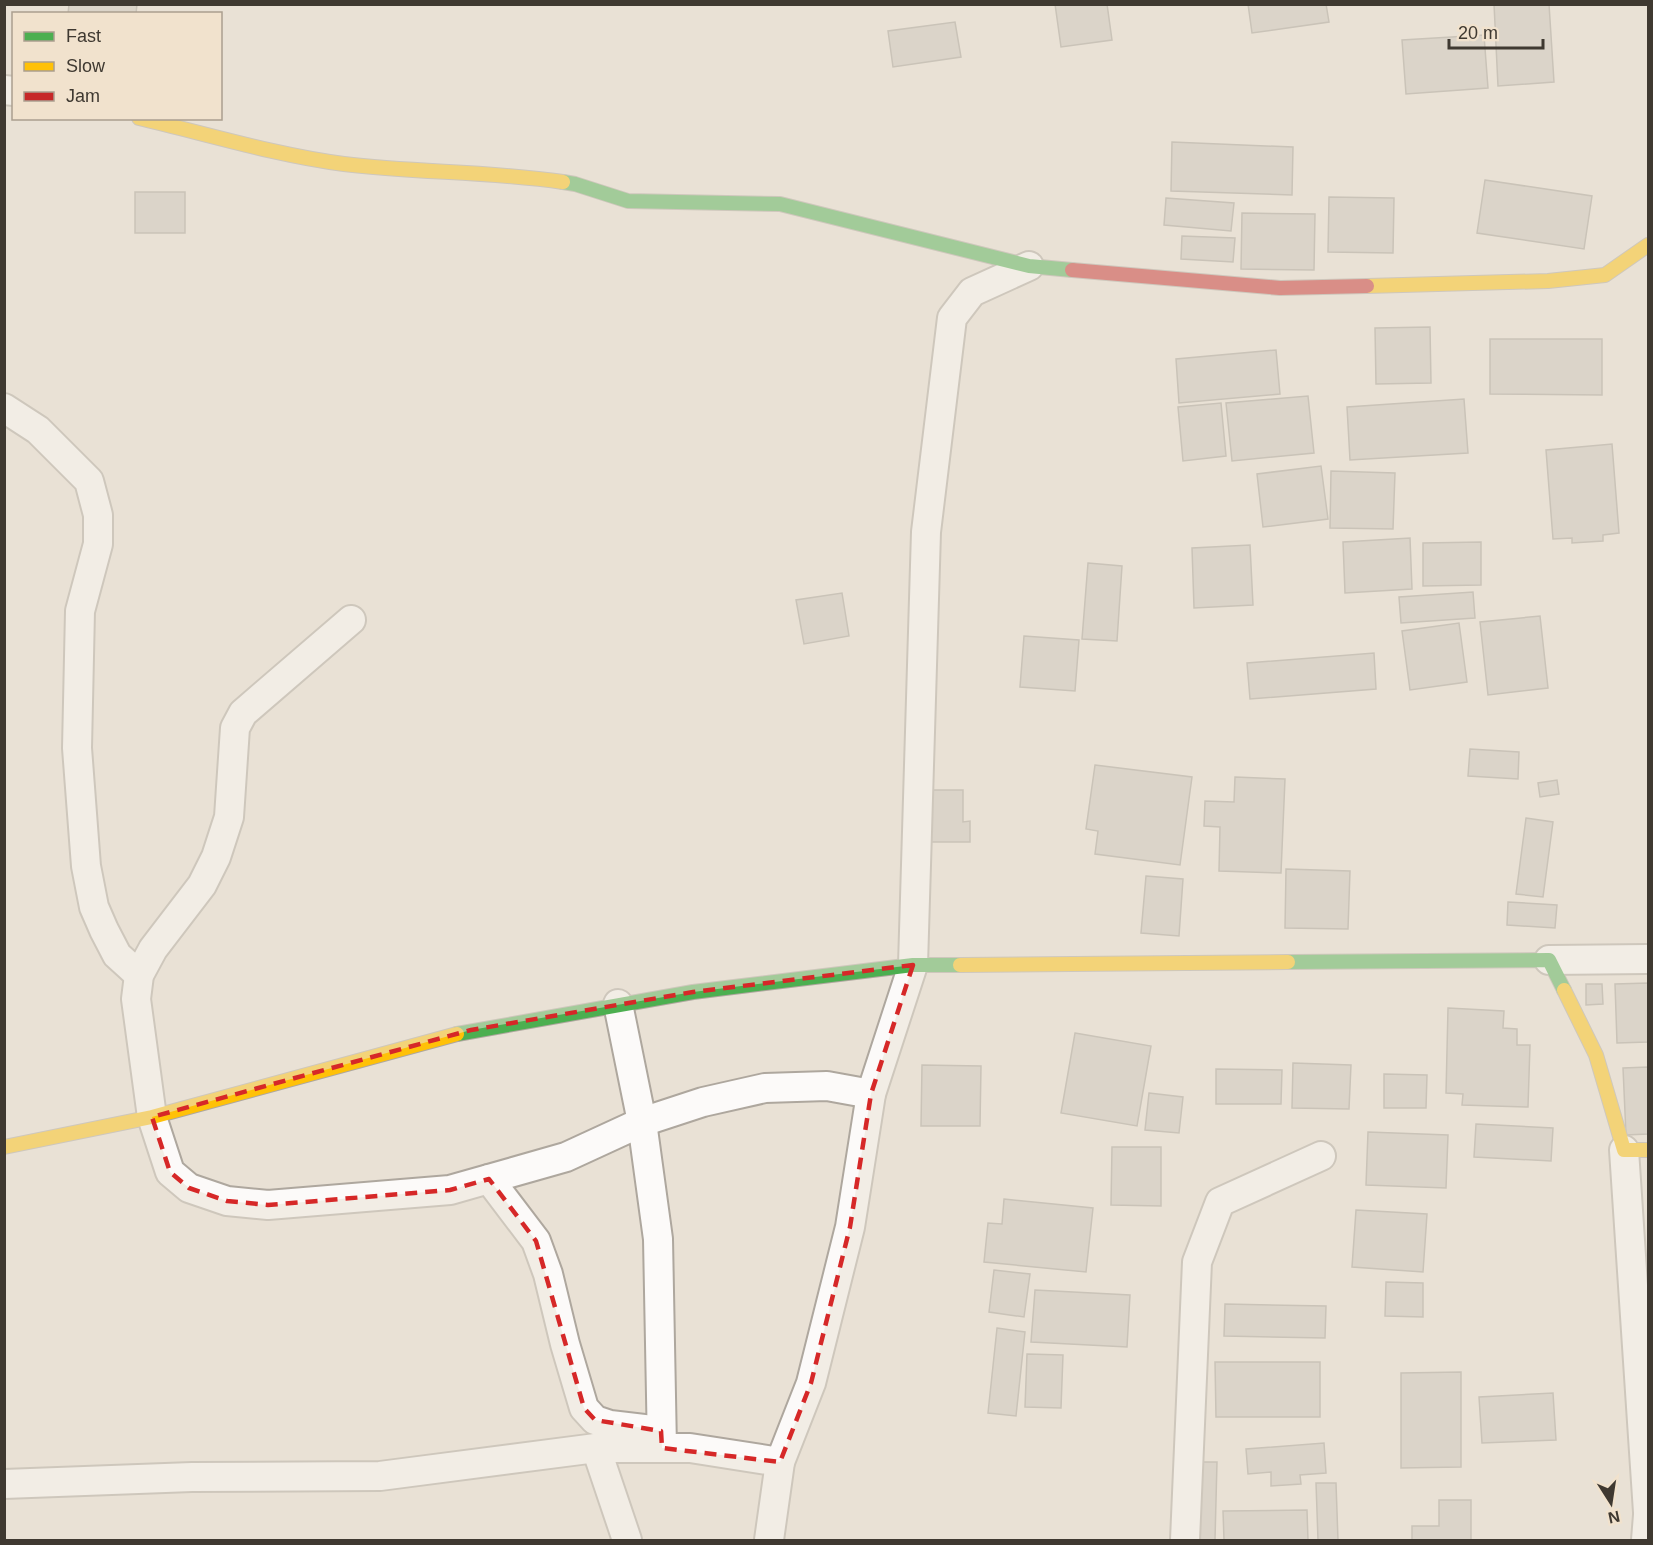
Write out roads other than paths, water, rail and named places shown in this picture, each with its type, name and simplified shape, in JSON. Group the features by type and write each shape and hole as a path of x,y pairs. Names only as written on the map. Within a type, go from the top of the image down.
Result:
{"street":[{"path":"147,120 300,157 346,164 521,176 575,184 628,201 780,204 1029,266 1280,288 1548,281 1605,275 1648,245"},
{"path":"769,1540 780,1462 811,1383 850,1227 871,1094 913,965 926,532 952,318 972,292 1029,266"},
{"path":"4,408 38,430 89,481 99,516 98,544 80,611 77,748 86,866 94,907 104,930 117,955 139,975"},
{"path":"351,620 243,713 235,728 229,817 216,856 202,885 153,949 139,975 136,999 152,1117 170,1172 189,1188 227,1201 268,1205 450,1190 566,1157 642,1122 703,1102 765,1088 827,1086 871,1094"},
{"path":"4,1147 152,1117 471,1030 693,992 913,965 1648,959"},
{"path":"1549,960 1596,1055 1636,1150 1647,1465 1646,1540"},
{"path":"618,1004 642,1122 658,1239 661,1440"},
{"path":"1185,1540 1197,1262 1220,1203 1321,1156"},
{"path":"489,1179 536,1241 548,1274 584,1408 595,1420 690,1448 780,1462"},
{"path":"4,1484 192,1477 380,1476 661,1440"},
{"path":"596,1448 627,1540"}]}
